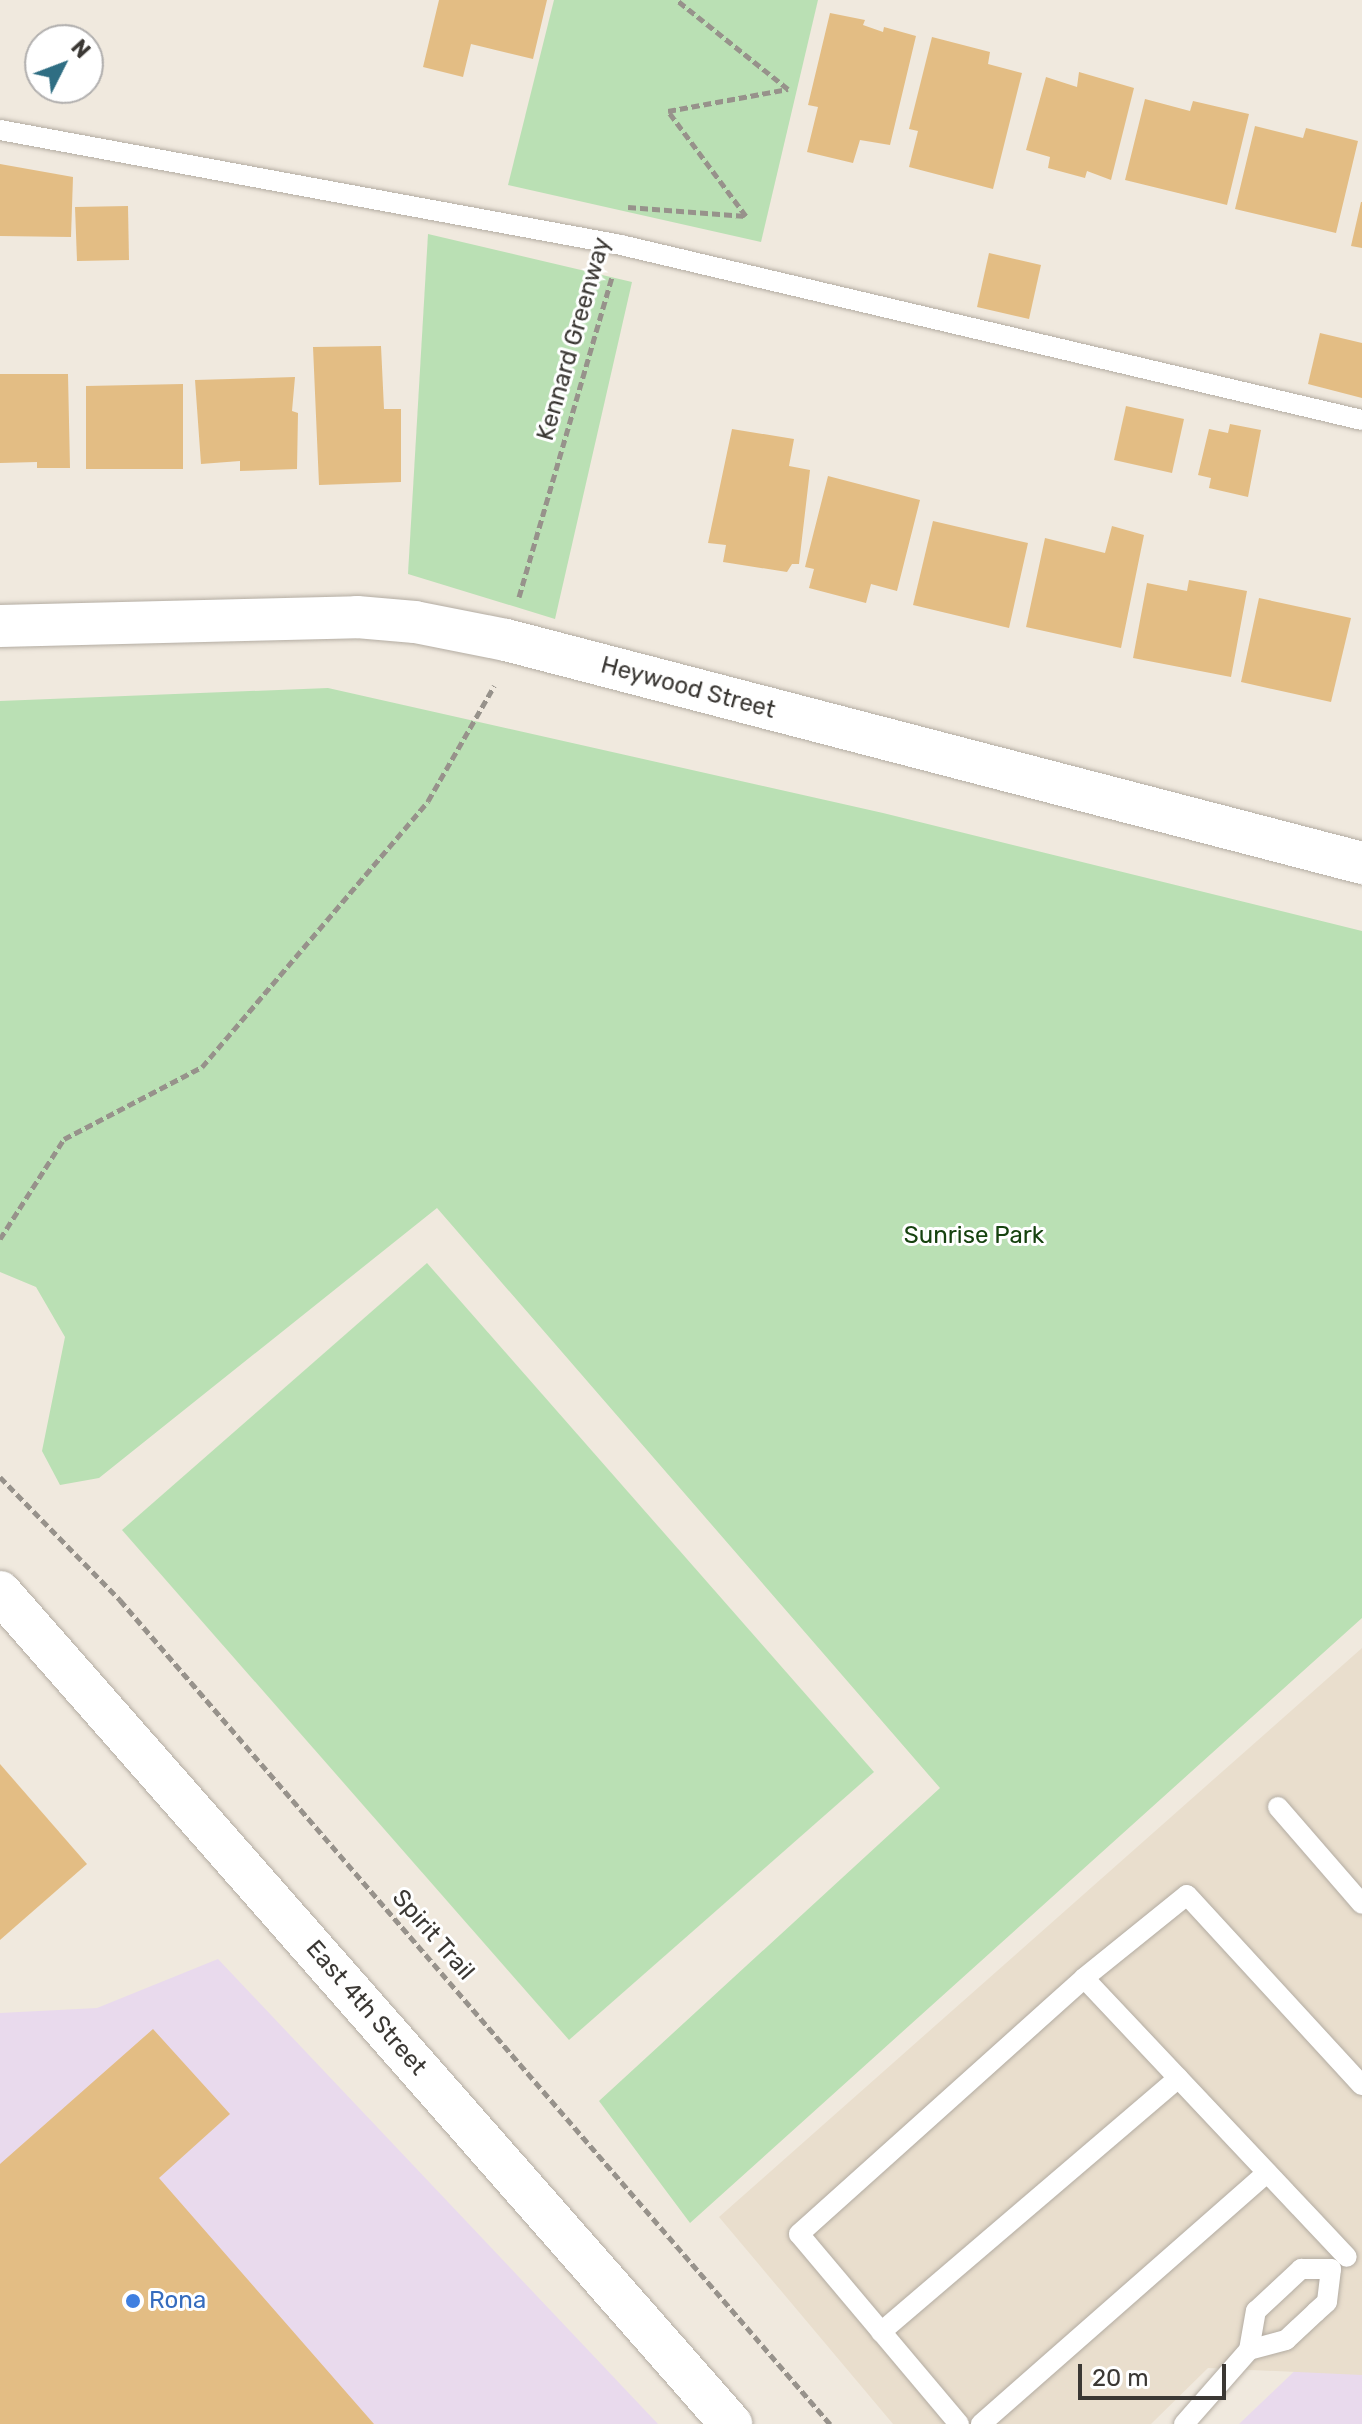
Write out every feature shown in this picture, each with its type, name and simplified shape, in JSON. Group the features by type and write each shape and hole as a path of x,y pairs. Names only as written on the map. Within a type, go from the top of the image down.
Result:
{"street":[{"name":"Heywood Street","path":"0,626 357,617 415,622 506,640 1362,863"},
{"name":"East 4th Street","path":"0,1592 731,2424"}],"lane":[{"path":"0,130 621,245 1362,420"},
{"path":"1278,1807 1362,1904"},
{"path":"959,2424 799,2234 1084,1978 1187,1895 1362,2085"},
{"path":"1084,1978 1347,2257"},
{"path":"881,2332 1178,2078"},
{"path":"981,2424 1267,2173"},
{"path":"1249,2350 1286,2340 1327,2302 1347,2257"},
{"path":"1184,2424 1249,2350 1256,2311 1301,2269 1347,2257"}],"path":[{"name":"Kennard Greenway","path":"516,606 621,245 625,207 746,216 668,111 788,89 677,0"},
{"path":"0,1239 64,1139 202,1067 428,801 494,686"},
{"name":"Spirit Trail","path":"0,1477 131,1612 830,2424"}],"shaded area":[{"path":"1362,1648 1362,2375 1208,2368 1151,2424 893,2424 719,2217"},
{"path":"218,1959 658,2424 0,2424 0,2013 97,2008"},
{"path":"1305,2361 1362,2368 1362,2424 1239,2424"}],"green space":[{"path":"554,0 818,0 761,242 508,185"},
{"path":"428,234 632,282 555,619 408,574"},
{"name":"Sunrise Park","path":"328,688 883,813 1362,931 1362,1618 690,2223 599,2101 940,1788 437,1208 99,1478 60,1485 42,1451 65,1337 36,1287 0,1272 0,701"},
{"path":"427,1263 874,1772 569,2040 122,1530"}],"building":[{"path":"439,0 547,0 533,59 471,44 463,77 423,67"},
{"path":"830,13 865,20 863,25 883,32 884,27 916,36 890,145 860,140 853,163 807,152 818,107 808,105"},
{"path":"932,37 990,52 988,64 1022,73 993,189 909,167 918,131 909,129"},
{"path":"1079,72 1134,88 1111,180 1087,171 1085,178 1048,168 1050,157 1026,150 1046,77 1077,87"},
{"path":"1145,99 1190,111 1193,101 1249,114 1227,205 1125,180"},
{"path":"1255,126 1303,138 1306,128 1358,141 1336,233 1235,209"},
{"path":"0,164 73,177 71,237 0,236"},
{"path":"1362,202 1362,248 1351,246"},
{"path":"128,206 129,260 77,261 75,207"},
{"path":"989,253 1041,265 1029,319 977,307"},
{"path":"1320,333 1362,343 1362,398 1308,384"},
{"path":"381,346 384,409 401,409 401,482 319,485 313,347"},
{"path":"0,374 68,374 70,468 37,468 37,462 0,463"},
{"path":"295,377 292,411 298,413 297,469 240,471 240,461 201,464 195,380"},
{"path":"183,384 183,469 86,469 86,386"},
{"path":"1126,406 1184,419 1172,473 1114,460"},
{"path":"1230,424 1261,430 1248,497 1209,488 1211,478 1198,475 1209,429 1228,433"},
{"path":"732,429 794,439 789,466 810,470 799,564 792,564 787,572 723,562 726,545 708,543"},
{"path":"828,476 920,500 897,591 871,584 866,603 809,588 814,569 805,567"},
{"path":"933,521 1028,543 1009,628 913,605"},
{"path":"1112,526 1144,535 1121,648 1026,627 1045,538 1105,553"},
{"path":"1189,580 1247,591 1231,677 1133,658 1147,583 1187,591"},
{"path":"1259,598 1351,618 1331,702 1241,682"},
{"path":"0,1764 87,1864 0,1940"},
{"name":"Rona","path":"153,2029 230,2114 159,2178 374,2424 0,2424 0,2164"}],"place":[{"name":"Rona","path":"133,2301"}]}
